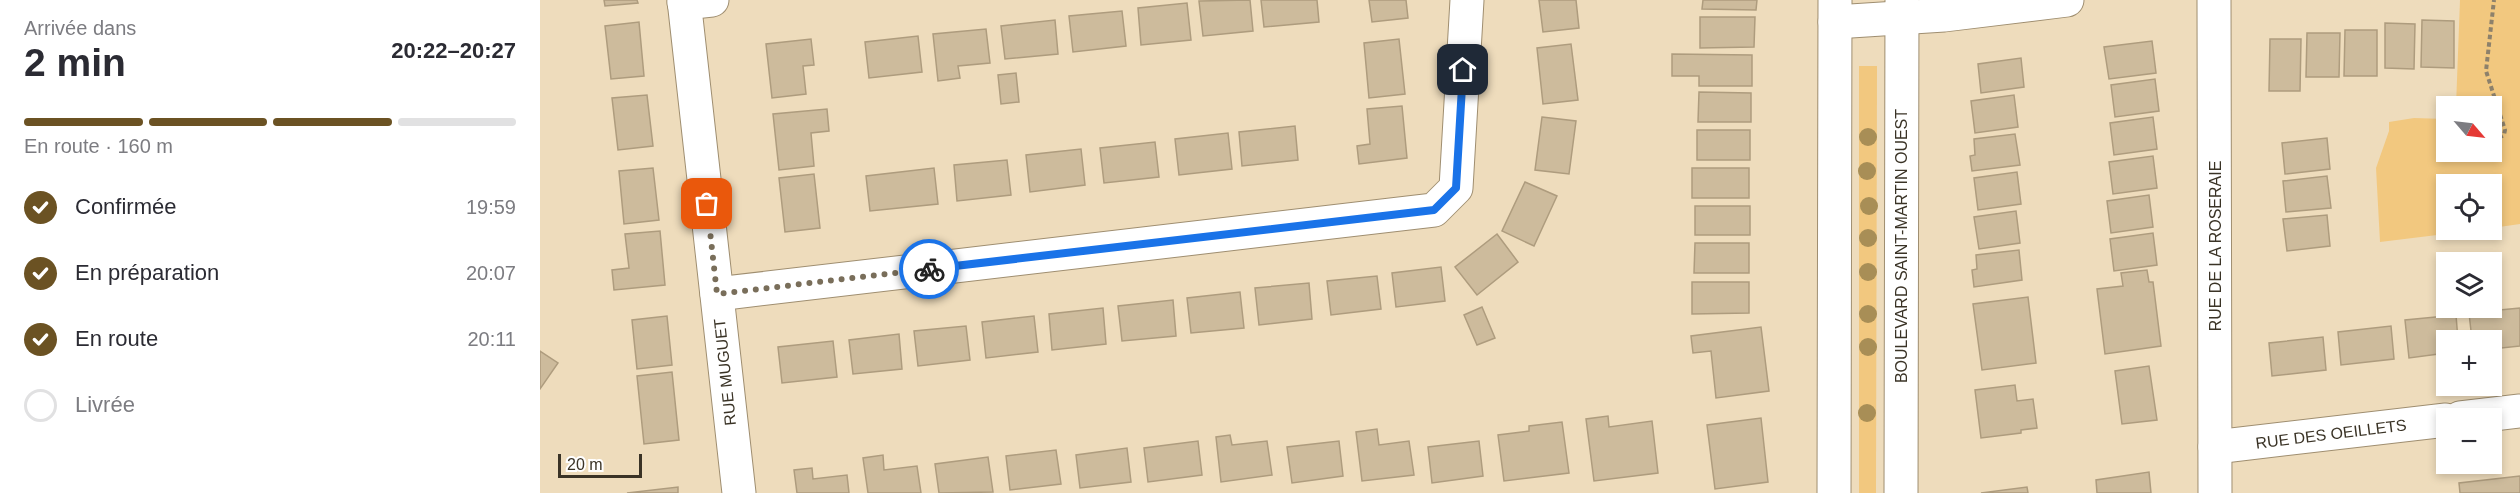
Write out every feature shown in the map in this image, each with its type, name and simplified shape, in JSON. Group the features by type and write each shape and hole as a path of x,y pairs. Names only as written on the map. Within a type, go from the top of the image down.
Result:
{"street":[{"path":"717,294 1434,210 1456,188 1467,0"},
{"path":"1834,493 1835,11 2067,0"},
{"name":"RUE DE LA ROSERAIE","path":"2214,0 2215,493"},
{"name":"RUE MUGUET","path":"694,1 717,294 739,493"},
{"name":"BOULEVARD SAINT-MARTIN OUEST","path":"1901,493 1902,9"},
{"path":"2502,413 2520,411"},
{"name":"RUE DES OEILLETS","path":"2215,447 2436,421"}],"path":[{"path":"2494,0 2486,71 2495,96"},
{"path":"2502,116 2508,130 2502,136"}],"shaded area":[{"path":"2460,0 2520,0 2520,224 2502,227 2502,174 2436,174 2436,235 2380,242 2376,168 2389,131 2389,122 2414,118 2436,119 2436,162 2502,162 2502,96 2456,96"},
{"path":"1859,66 1877,66 1876,493 1859,493"}],"building":[{"path":"604,0 637,0 638,3 605,6"},
{"path":"1250,0 1253,31 1203,36 1199,1"},
{"path":"1261,0 1317,0 1319,22 1264,27"},
{"path":"1369,0 1406,0 1408,18 1372,22"},
{"path":"1539,0 1576,0 1579,28 1543,32"},
{"path":"1703,0 1757,0 1756,10 1702,9"},
{"path":"1187,3 1191,40 1141,45 1138,8"},
{"path":"1122,11 1126,46 1073,52 1069,16"},
{"path":"1700,17 1755,17 1754,47 1700,48"},
{"path":"1055,20 1058,54 1005,59 1001,26"},
{"path":"2422,20 2454,21 2454,68 2421,67"},
{"path":"639,22 644,76 611,79 605,26"},
{"path":"2385,23 2415,24 2414,69 2385,68"},
{"path":"986,29 990,63 958,66 960,78 938,81 933,34"},
{"path":"2345,30 2377,30 2377,76 2344,76"},
{"path":"2307,33 2340,33 2339,77 2306,77"},
{"path":"918,36 922,72 869,78 865,42"},
{"path":"811,39 814,65 803,66 806,94 772,98 766,44"},
{"path":"1399,39 1405,94 1369,98 1364,43"},
{"path":"2270,39 2301,39 2300,91 2269,91"},
{"path":"2152,41 2156,73 2109,79 2104,47"},
{"path":"1571,44 1578,100 1543,104 1537,48"},
{"path":"1672,54 1752,55 1752,86 1699,86 1699,76 1672,76"},
{"path":"2021,58 2024,87 1981,93 1978,64"},
{"path":"1016,73 1019,102 1001,104 998,75"},
{"path":"2155,79 2159,111 2115,117 2111,85"},
{"path":"1699,92 1751,93 1751,122 1698,122"},
{"path":"647,95 653,146 618,150 612,98"},
{"path":"2014,95 2018,127 1975,133 1971,101"},
{"path":"1402,106 1407,158 1359,164 1357,146 1370,144 1367,109"},
{"path":"827,109 829,131 811,133 814,166 779,170 773,114"},
{"path":"1542,117 1576,121 1569,174 1535,170"},
{"path":"2153,117 2157,149 2114,155 2110,123"},
{"path":"1295,126 1298,160 1242,166 1239,132"},
{"path":"1697,130 1750,130 1750,160 1697,160"},
{"path":"1228,133 1232,169 1179,175 1175,139"},
{"path":"2015,134 2020,165 1972,171 1970,156 1975,155 1974,139"},
{"path":"2327,138 2330,169 2285,174 2282,143"},
{"path":"1155,142 1159,177 1104,183 1100,148"},
{"path":"1081,149 1085,185 1030,192 1026,155"},
{"path":"2153,156 2157,188 2113,194 2109,162"},
{"path":"1007,160 1011,195 957,201 954,165"},
{"path":"653,168 659,220 624,224 619,171"},
{"path":"934,168 938,204 870,211 866,176"},
{"path":"1692,168 1749,168 1749,198 1692,198"},
{"path":"2017,172 2021,204 1978,210 1974,178"},
{"path":"814,174 820,228 785,232 779,178"},
{"path":"2327,176 2331,208 2286,212 2283,181"},
{"path":"1525,182 1557,196 1534,246 1502,231"},
{"path":"2149,195 2153,227 2111,233 2107,201"},
{"path":"1695,206 1750,206 1750,235 1695,235"},
{"path":"2016,211 2020,243 1979,249 1974,217"},
{"path":"2327,215 2330,246 2287,251 2283,219"},
{"path":"660,231 665,285 614,290 612,270 629,268 625,234"},
{"path":"2153,233 2157,265 2114,271 2110,239"},
{"path":"1497,234 1518,262 1477,295 1455,267"},
{"path":"1695,243 1749,243 1749,273 1694,273"},
{"path":"2019,250 2022,280 1974,287 1972,270 1977,269 1976,255"},
{"path":"1441,267 1445,301 1396,307 1392,273"},
{"path":"2147,270 2149,282 2153,282 2161,346 2105,354 2097,289 2123,286 2121,273"},
{"path":"1377,276 1381,309 1331,315 1327,281"},
{"path":"1692,282 1749,282 1749,313 1692,314"},
{"path":"1309,283 1312,319 1259,325 1255,288"},
{"path":"1240,292 1244,328 1191,333 1187,298"},
{"path":"2028,297 2036,363 1982,370 1973,304"},
{"path":"1173,300 1176,336 1122,341 1118,306"},
{"path":"1482,307 1495,338 1477,345 1464,315"},
{"path":"1103,308 1106,344 1052,350 1049,314"},
{"path":"2520,308 2520,346 2502,348 2502,330 2471,330 2470,318 2502,318 2502,310"},
{"path":"667,316 672,365 637,369 632,320"},
{"path":"1034,316 1038,352 986,358 982,322"},
{"path":"2436,317 2456,318 2457,330 2436,330 2436,354 2409,358 2405,320"},
{"path":"966,326 970,360 918,366 914,331"},
{"path":"2391,326 2394,359 2341,365 2338,332"},
{"path":"1761,327 1769,391 1716,398 1711,351 1693,353 1691,336"},
{"path":"899,334 902,369 853,374 849,340"},
{"path":"2323,337 2326,370 2272,376 2269,343"},
{"path":"833,341 837,377 782,383 778,347"},
{"path":"540,351 558,363 540,389"},
{"path":"2149,366 2157,420 2122,424 2115,371"},
{"path":"672,372 679,440 644,444 637,376"},
{"path":"2015,385 2017,401 2033,399 2037,428 2021,430 2021,433 1981,438 1975,390"},
{"path":"1608,416 1609,427 1652,421 1658,473 1594,481 1586,419"},
{"path":"1761,418 1768,482 1715,489 1707,425"},
{"path":"1562,422 1569,473 1504,481 1498,435 1529,431 1529,426"},
{"path":"1377,429 1379,445 1409,441 1414,475 1362,481 1356,432"},
{"path":"1230,435 1232,445 1267,441 1272,475 1221,482 1216,437"},
{"path":"1198,441 1202,475 1148,482 1144,448"},
{"path":"1339,441 1343,476 1292,483 1287,447"},
{"path":"1479,441 1483,476 1432,483 1428,447"},
{"path":"1127,448 1131,482 1080,488 1076,455"},
{"path":"1056,450 1061,484 1010,490 1006,456"},
{"path":"883,455 884,470 917,466 921,493 868,493 863,458"},
{"path":"988,457 993,492 939,493 935,464"},
{"path":"812,468 813,479 847,475 849,493 797,493 794,470"},
{"path":"2149,472 2151,493 2097,493 2096,480"},
{"path":"2520,476 2520,493 2460,493 2459,483"},
{"path":"678,487 678,493 627,493"},
{"path":"2027,487 2028,493 1981,493"}],"way so far":[{"path":"707,204 717,294 929,269"}],"route":[{"path":"929,269 1434,210 1456,188 1463,70"}]}
